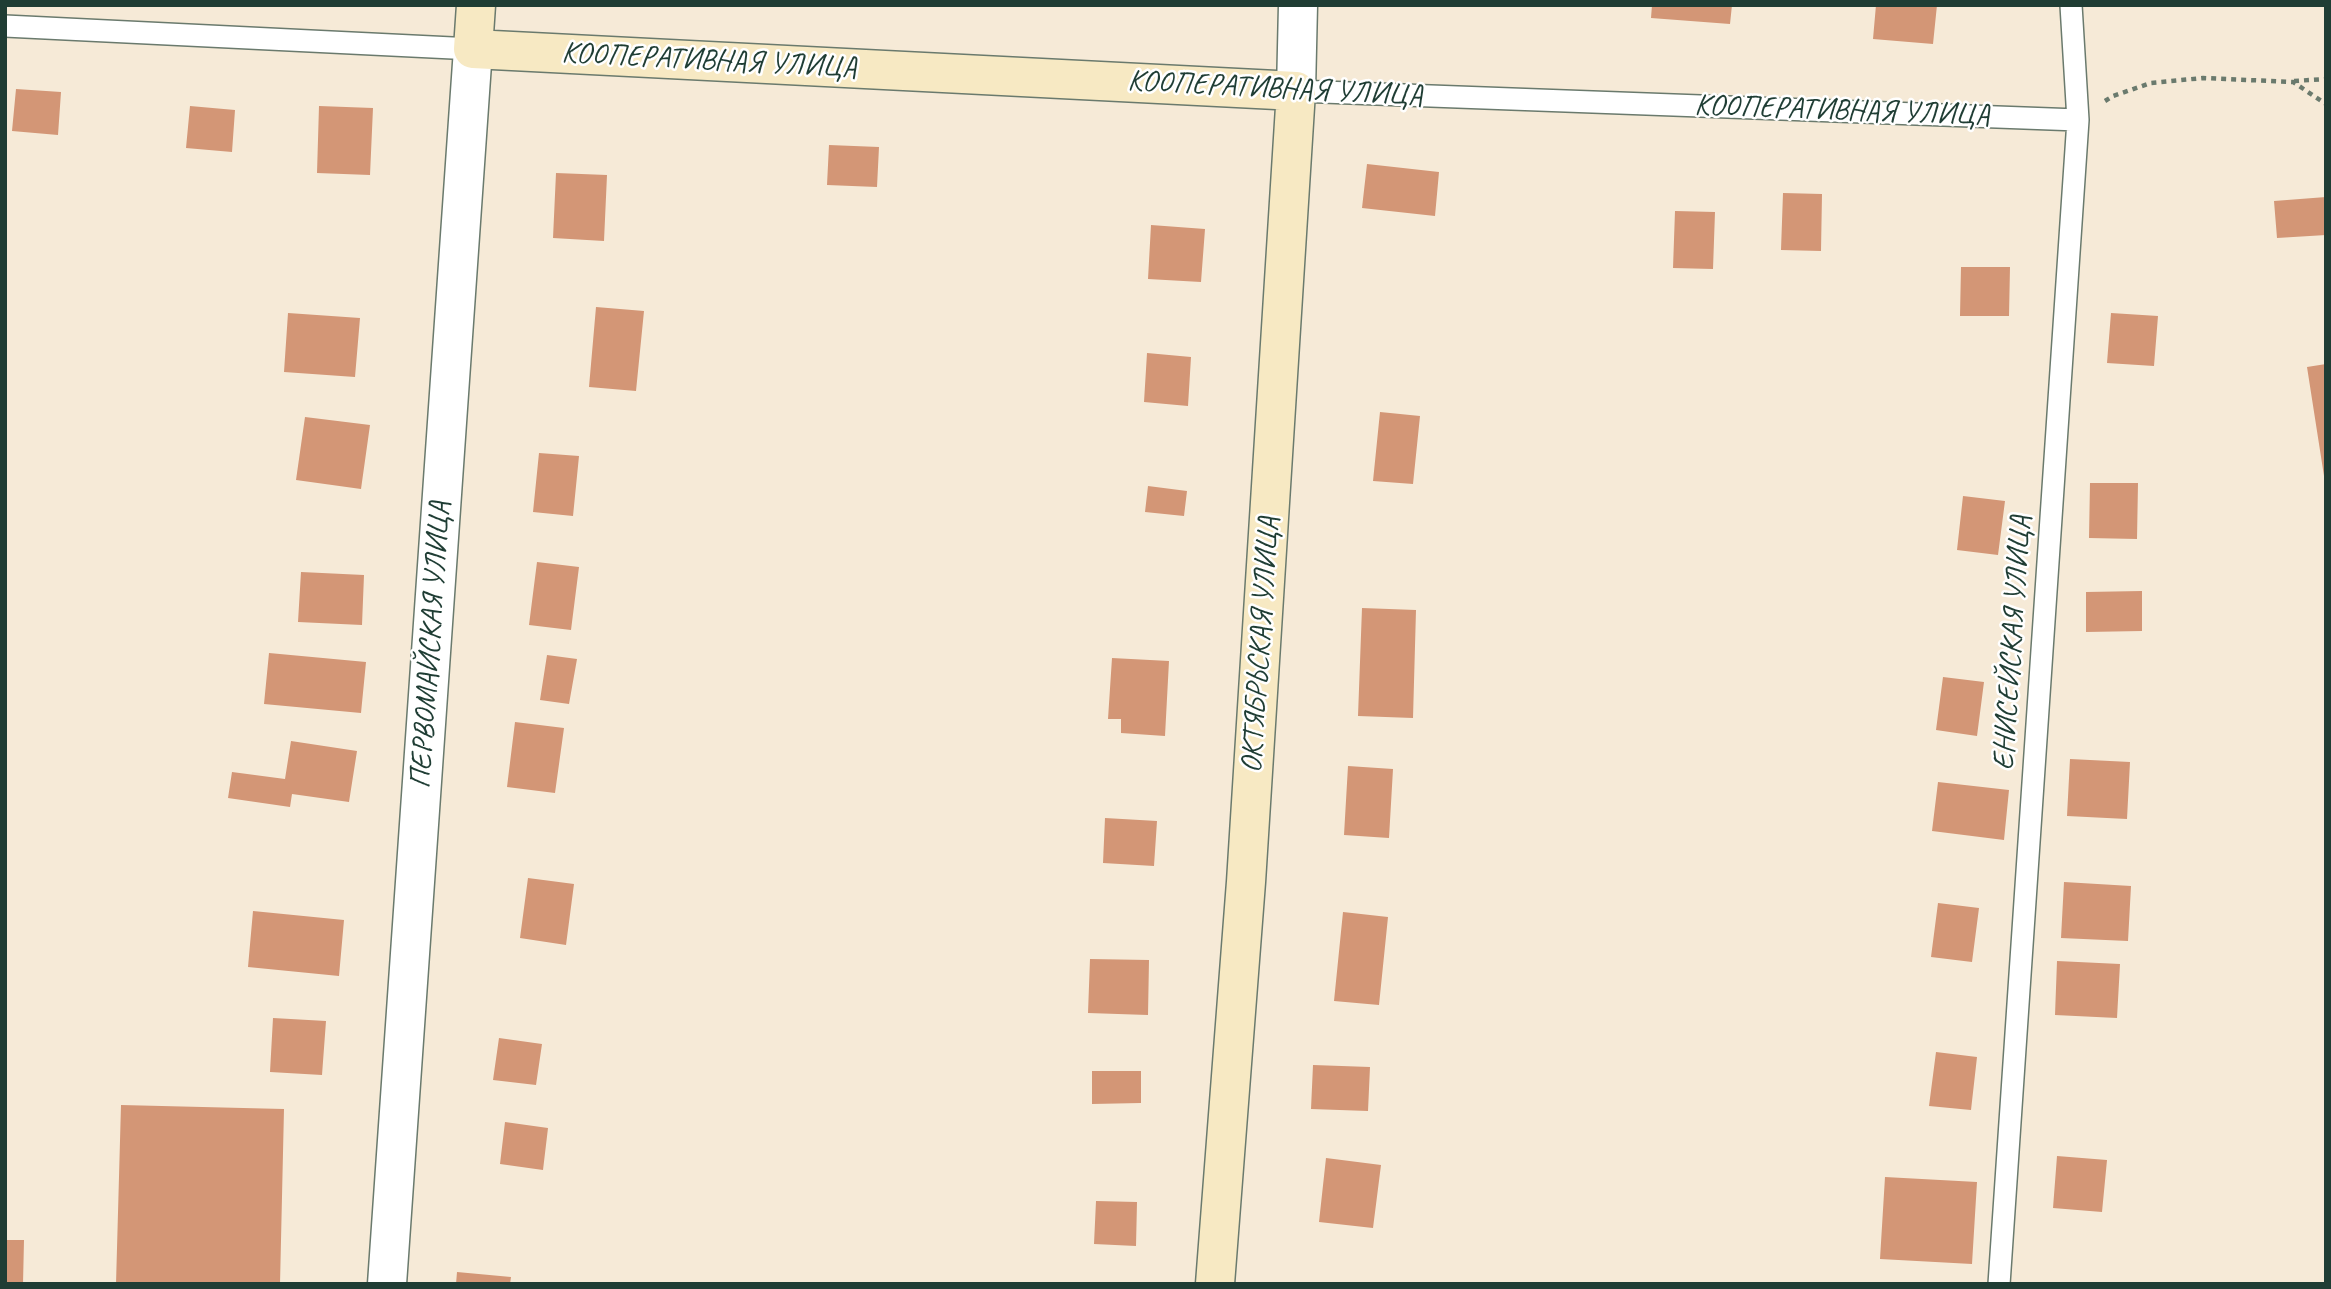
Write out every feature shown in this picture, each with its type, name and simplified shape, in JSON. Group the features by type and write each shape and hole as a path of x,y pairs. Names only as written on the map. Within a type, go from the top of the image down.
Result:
{"main road":[{"name":"ПЕРВОМАЙСКАЯ УЛИЦА","path":"473,49 475,5"},
{"name":"КООПЕРАТИВНАЯ УЛИЦА","path":"473,49 1296,91"},
{"name":"ОКТЯБРЬСКАЯ УЛИЦА","path":"1215,1284 1246,882 1296,91"}],"street":[{"name":"ОКТЯБРЬСКАЯ УЛИЦА","path":"1296,91 1298,5"},
{"name":"ПЕРВОМАЙСКАЯ УЛИЦА","path":"387,1284 473,49"}],"lane":[{"name":"ЕНИСЕЙСКАЯ УЛИЦА","path":"1999,1284 2078,120 2071,5"},
{"path":"5,26 473,49"},
{"name":"КООПЕРАТИВНАЯ УЛИЦА","path":"1296,91 2078,120"}],"path":[{"path":"2078,120 2113,96 2151,83 2203,78 2293,82 2326,79"},
{"path":"2293,82 2326,104"}],"building":[{"path":"1652,5 1732,5 1730,24 1651,18"},
{"path":"1876,5 1937,5 1933,44 1873,39"},
{"path":"16,89 61,92 58,135 12,131"},
{"path":"190,106 235,110 232,152 186,148"},
{"path":"319,106 373,108 370,175 317,173"},
{"path":"829,145 879,147 877,187 827,185"},
{"path":"1367,164 1439,172 1435,216 1362,208"},
{"path":"556,173 607,175 604,241 553,238"},
{"path":"1783,193 1822,194 1821,251 1781,250"},
{"path":"2326,197 2326,235 2277,238 2274,201"},
{"path":"1675,211 1715,212 1713,269 1673,268"},
{"path":"1151,225 1205,229 1201,282 1148,279"},
{"path":"1961,267 2010,267 2009,316 1960,316"},
{"path":"596,307 644,311 636,391 589,387"},
{"path":"288,313 360,318 355,377 284,372"},
{"path":"2111,313 2158,316 2154,366 2107,363"},
{"path":"1147,353 1191,357 1188,406 1144,402"},
{"path":"2326,364 2326,476 2324,476 2307,367"},
{"path":"1380,412 1420,416 1413,484 1373,481"},
{"path":"305,417 370,425 361,489 296,480"},
{"path":"539,453 579,456 573,516 533,512"},
{"path":"2090,483 2138,483 2137,539 2089,538"},
{"path":"1148,486 1187,491 1184,516 1145,512"},
{"path":"1963,496 2005,501 1998,555 1957,550"},
{"path":"537,562 579,567 571,630 529,625"},
{"path":"301,572 364,575 362,625 298,622"},
{"path":"2142,591 2142,631 2086,632 2086,592"},
{"path":"1362,608 1416,610 1413,718 1358,716"},
{"path":"269,653 366,662 361,713 264,704"},
{"path":"547,655 577,659 569,704 540,700"},
{"path":"1112,658 1169,661 1165,736 1121,733 1121,719 1108,719"},
{"path":"1943,677 1984,682 1977,736 1936,730"},
{"path":"515,722 564,728 555,793 507,787"},
{"path":"291,741 357,751 349,802 292,794 290,807 228,798 232,772 285,779"},
{"path":"2070,759 2130,762 2127,819 2067,816"},
{"path":"1348,766 1393,769 1389,838 1344,835"},
{"path":"1938,782 2009,790 2004,840 1932,831"},
{"path":"1105,818 1157,821 1154,866 1103,863"},
{"path":"528,878 574,884 566,945 520,938"},
{"path":"2064,882 2131,886 2128,941 2061,938"},
{"path":"1938,903 1979,908 1972,962 1931,957"},
{"path":"253,911 344,920 339,976 248,967"},
{"path":"1343,912 1388,917 1379,1005 1334,1001"},
{"path":"1090,959 1149,960 1148,1015 1088,1013"},
{"path":"2057,961 2120,964 2117,1018 2055,1015"},
{"path":"273,1018 326,1021 322,1075 270,1072"},
{"path":"499,1038 542,1044 536,1085 493,1080"},
{"path":"1936,1052 1977,1057 1971,1110 1929,1106"},
{"path":"1313,1065 1370,1067 1368,1111 1311,1109"},
{"path":"1092,1071 1141,1071 1141,1103 1092,1104"},
{"path":"121,1105 284,1109 280,1284 116,1284"},
{"path":"505,1122 548,1128 543,1170 500,1164"},
{"path":"2057,1156 2107,1160 2102,1212 2053,1208"},
{"path":"1326,1158 1381,1165 1373,1228 1319,1222"},
{"path":"1885,1177 1977,1182 1972,1264 1880,1259"},
{"path":"1096,1201 1137,1202 1136,1246 1094,1244"},
{"path":"5,1240 24,1240 23,1284 5,1284"},
{"path":"457,1272 511,1277 510,1284 456,1284"}]}
